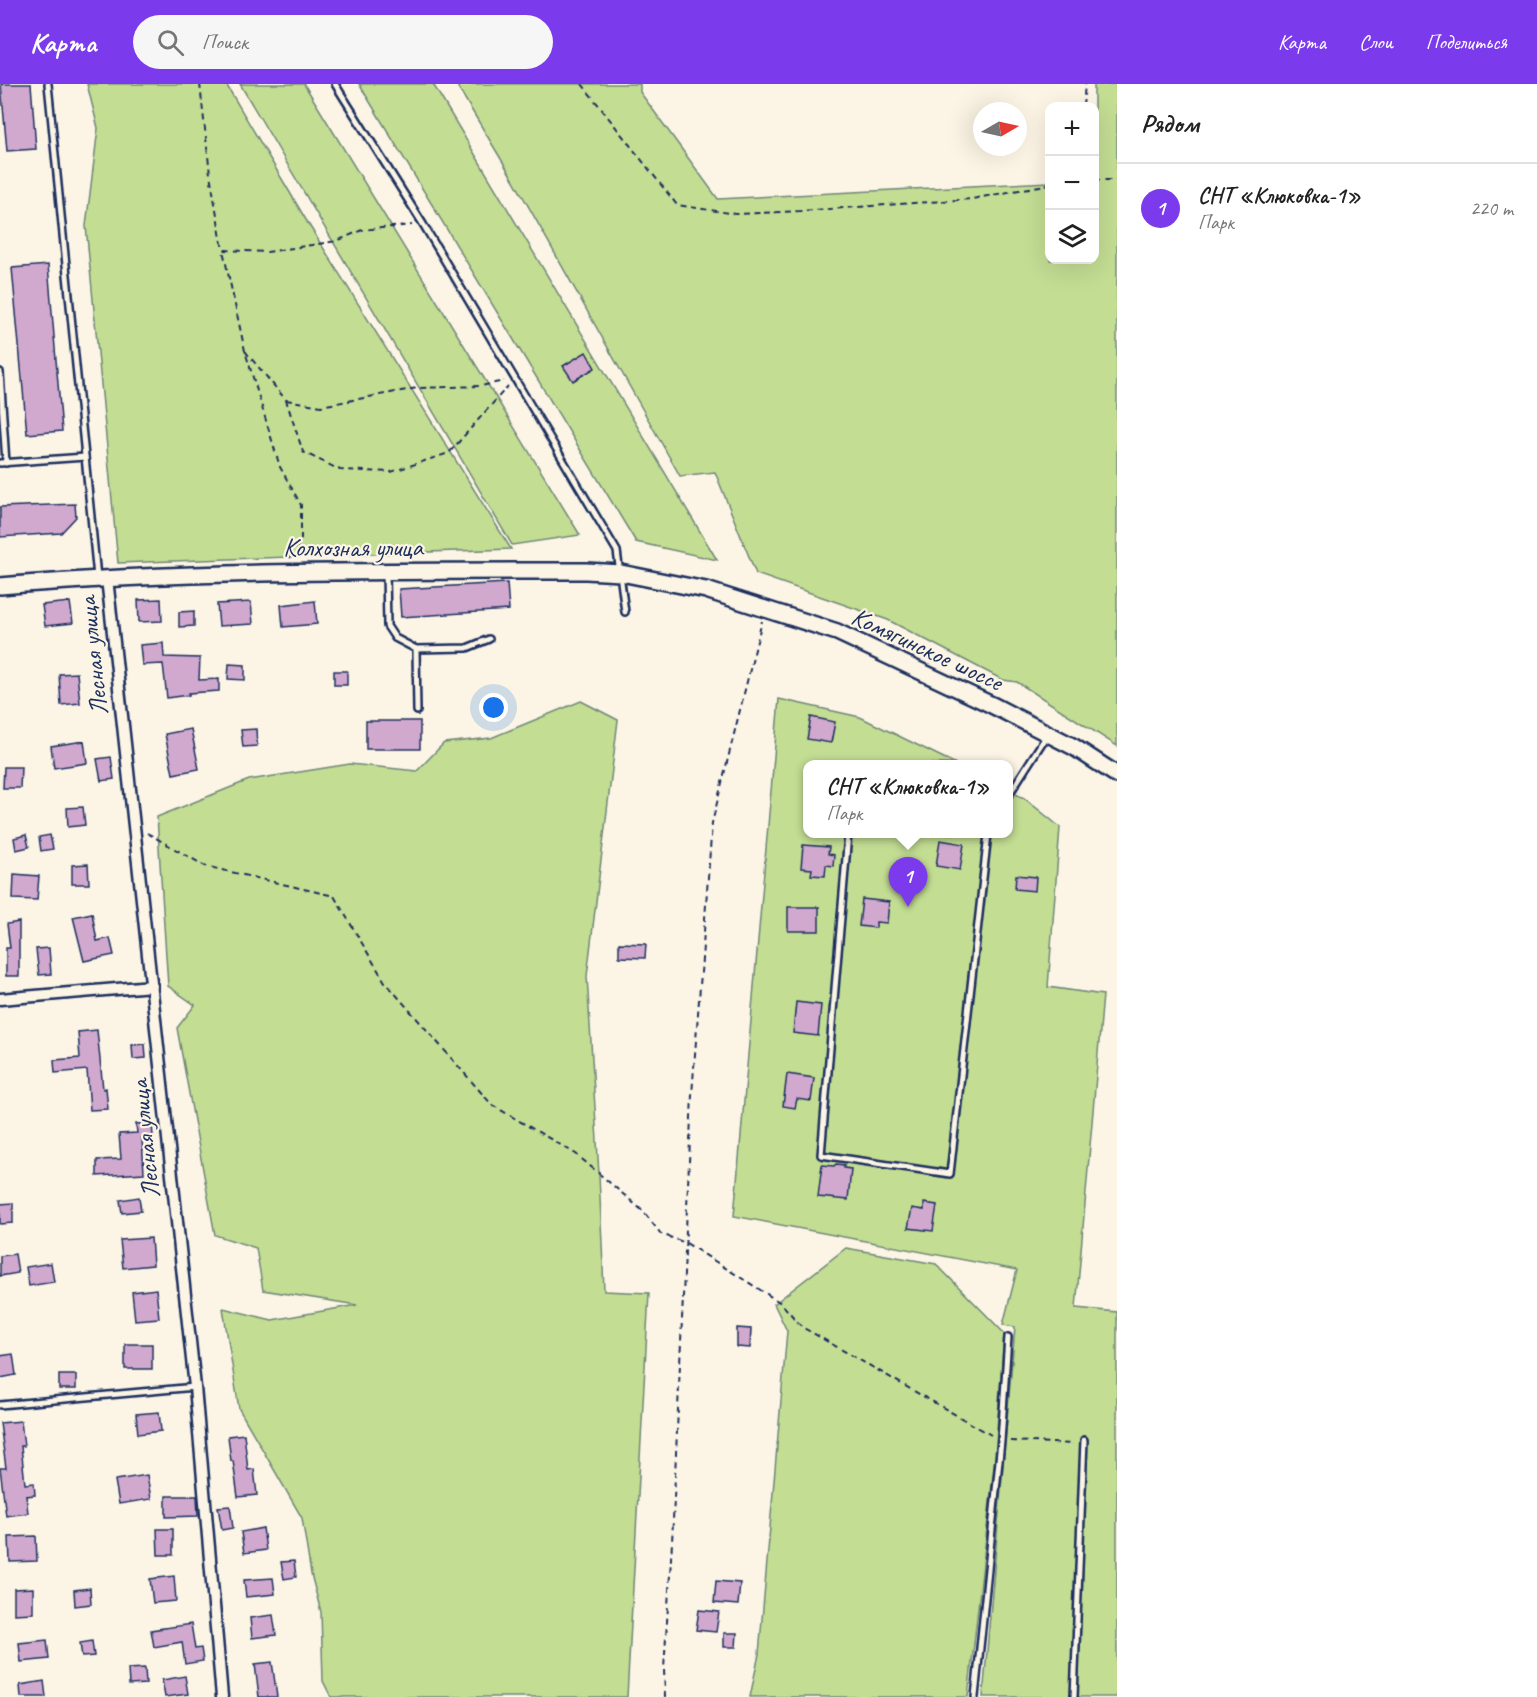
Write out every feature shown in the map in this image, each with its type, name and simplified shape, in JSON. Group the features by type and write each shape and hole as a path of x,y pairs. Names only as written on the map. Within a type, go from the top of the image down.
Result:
{"street":[{"name":"Колхозная улица","path":"0,586 102,578 283,571 586,571 621,573 706,590"},
{"name":"Лесная улица","path":"102,578 152,986 195,1387 222,1697"},
{"name":"Комягинское шоссе","path":"706,590 837,632 992,705 1074,747 1117,775"},
{"path":"0,999 152,986"}],"lane":[{"path":"48,84 85,457 102,578"},
{"path":"335,84 423,224 617,551 625,612"},
{"path":"0,372 3,463 85,457"},
{"path":"386,571 387,626 396,638 416,649 467,648 489,639"},
{"path":"416,649 417,711"},
{"path":"1013,788 1048,734"},
{"path":"848,838 821,1155 950,1174 988,838"},
{"path":"975,1697 1001,1441 1008,1337"},
{"path":"0,1406 195,1387"},
{"path":"1074,1697 1084,1442"}],"path":[{"path":"200,84 210,174 223,250 245,351 280,467 301,505 301,540 283,571"},
{"path":"582,84 677,205 736,214 789,212 972,199 1045,185"},
{"path":"1083,102 1085,84"},
{"path":"1099,180 1117,180"},
{"path":"223,250 267,252 337,241 362,230 423,224"},
{"path":"245,351 286,400 303,452 340,470 391,472 449,453 514,379"},
{"path":"286,400 321,406 417,388 481,386 514,379"},
{"path":"665,1697 664,1669 672,1543 692,1095 712,823 765,609"},
{"path":"134,825 205,866 334,896 385,982 492,1105 576,1154 643,1211 661,1234 686,1243 781,1303 802,1327 1001,1441 1084,1442"}],"green space":[{"path":"87,84 226,84 309,225 511,549 118,563 86,226 98,128"},
{"path":"240,84 304,84 580,535 512,545"},
{"path":"359,84 433,84 717,560 636,542"},
{"path":"456,84 640,84 640,92 718,199 1045,182 1045,264 1099,264 1099,102 1094,102 1094,84 1117,84 1117,746 1017,682 1003,680 888,620 756,574 715,472 680,476 513,179"},
{"path":"779,699 860,717 948,760 803,760 803,838 1013,838 1013,793 1024,798 1060,827 1048,987 1103,995 1076,1308 1117,1312 1117,1697 983,1697 1015,1327 1003,1325 1017,1270 734,1216"},
{"path":"581,701 618,720 587,976 604,1291 649,1293 627,1697 331,1697 323,1681 321,1612 311,1574 302,1518 239,1409 223,1308 272,1320 357,1305 263,1290 256,1248 215,1235 177,1028 195,1005 168,986 157,817 249,780 350,764 417,771 444,743 491,738"},
{"path":"846,1248 936,1264 1004,1333 995,1457 968,1697 750,1697 759,1654 787,1331 774,1304"}],"building":[{"path":"1,84 31,84 36,149 7,151"},
{"path":"48,265 62,431 27,434 12,268"},
{"path":"586,352 595,368 573,381 563,366"},
{"path":"75,504 76,517 61,533 0,537 0,507"},
{"path":"507,583 509,610 401,617 399,589"},
{"path":"161,599 162,621 139,622 138,600"},
{"path":"315,601 317,624 283,627 281,605"},
{"path":"70,602 73,623 45,626 42,605"},
{"path":"251,602 253,624 219,626 217,604"},
{"path":"194,611 194,626 179,627 179,612"},
{"path":"163,643 164,657 200,658 199,680 219,679 219,691 189,693 189,695 167,698 163,664 142,665 140,645"},
{"path":"229,664 245,665 245,680 228,679"},
{"path":"334,671 347,671 347,685 334,685"},
{"path":"77,673 80,703 61,705 59,674"},
{"path":"811,717 835,722 831,743 807,739"},
{"path":"366,721 420,721 420,749 366,749"},
{"path":"191,729 199,769 173,774 165,734"},
{"path":"256,729 257,746 243,747 241,730"},
{"path":"84,741 87,763 54,768 51,746"},
{"path":"111,757 114,779 101,781 97,759"},
{"path":"4,767 21,767 20,788 3,788"},
{"path":"83,807 85,825 68,827 67,808"},
{"path":"26,835 29,847 16,850 14,838"},
{"path":"50,835 53,849 41,851 39,837"},
{"path":"940,840 964,844 960,870 936,866"},
{"path":"803,845 829,847 828,854 834,855 833,866 826,865 825,876 811,875 812,869 801,868"},
{"path":"88,864 89,884 72,884 72,865"},
{"path":"14,874 39,876 37,900 13,899"},
{"path":"1016,875 1036,877 1035,891 1015,889"},
{"path":"862,899 889,902 887,923 876,922 876,928 859,926"},
{"path":"788,907 819,907 819,931 788,931"},
{"path":"92,913 97,941 110,938 114,955 84,961 73,917"},
{"path":"19,922 19,976 6,976 6,948 10,948 7,924"},
{"path":"619,943 646,944 645,958 619,957"},
{"path":"49,948 51,974 39,975 36,949"},
{"path":"796,1002 821,1005 818,1036 793,1033"},
{"path":"97,1030 103,1089 106,1088 108,1109 90,1110 87,1070 55,1073 54,1060 80,1058 78,1032"},
{"path":"145,1044 146,1058 133,1059 132,1045"},
{"path":"787,1074 814,1078 811,1101 797,1099 795,1108 783,1106"},
{"path":"152,1123 153,1137 142,1138 144,1173 97,1176 97,1160 121,1159 119,1134 137,1133 136,1124"},
{"path":"836,1164 851,1169 848,1200 818,1197 822,1165 834,1166"},
{"path":"139,1197 141,1211 122,1213 120,1200"},
{"path":"13,1203 13,1223 0,1224 0,1204"},
{"path":"924,1203 937,1205 933,1231 908,1228 912,1208 924,1210"},
{"path":"151,1238 153,1265 123,1268 120,1240"},
{"path":"15,1254 18,1273 0,1276 0,1256"},
{"path":"51,1263 54,1282 29,1286 26,1267"},
{"path":"156,1289 159,1318 135,1320 132,1292"},
{"path":"737,1328 751,1329 750,1348 737,1347"},
{"path":"125,1344 152,1344 152,1369 125,1369"},
{"path":"13,1354 16,1375 0,1378 0,1356"},
{"path":"59,1375 76,1375 76,1389 59,1389"},
{"path":"159,1412 161,1431 138,1434 136,1414"},
{"path":"21,1421 25,1484 34,1483 35,1495 26,1496 28,1513 6,1516 0,1468 6,1468 0,1423"},
{"path":"244,1434 248,1470 254,1469 257,1495 238,1497 228,1436"},
{"path":"147,1475 151,1499 119,1504 115,1480"},
{"path":"166,1496 197,1496 198,1516 166,1517"},
{"path":"230,1506 233,1528 222,1530 218,1507"},
{"path":"263,1528 266,1550 244,1553 241,1532"},
{"path":"157,1529 173,1529 173,1555 158,1555"},
{"path":"36,1536 37,1561 10,1562 9,1537"},
{"path":"294,1561 296,1577 284,1579 281,1562"},
{"path":"174,1576 176,1601 153,1603 150,1579"},
{"path":"273,1578 275,1594 246,1597 244,1580"},
{"path":"716,1581 740,1583 738,1605 714,1603"},
{"path":"33,1588 33,1613 14,1614 14,1589"},
{"path":"90,1588 91,1604 75,1606 74,1590"},
{"path":"699,1610 719,1612 716,1632 696,1630"},
{"path":"273,1615 276,1635 252,1638 250,1618"},
{"path":"191,1624 195,1649 201,1648 203,1661 185,1664 182,1642 154,1647 151,1630"},
{"path":"724,1633 737,1633 736,1647 724,1647"},
{"path":"47,1640 49,1659 21,1662 19,1643"},
{"path":"92,1641 94,1656 82,1657 80,1643"},
{"path":"272,1662 277,1697 259,1697 255,1664"},
{"path":"145,1668 146,1684 129,1685 128,1669"},
{"path":"185,1676 188,1694 165,1697 162,1680"},
{"path":"44,1681 46,1697 21,1697 20,1685"}],"place":[{"name":"СНТ «Клюковка-1»","path":"908,907"}]}
